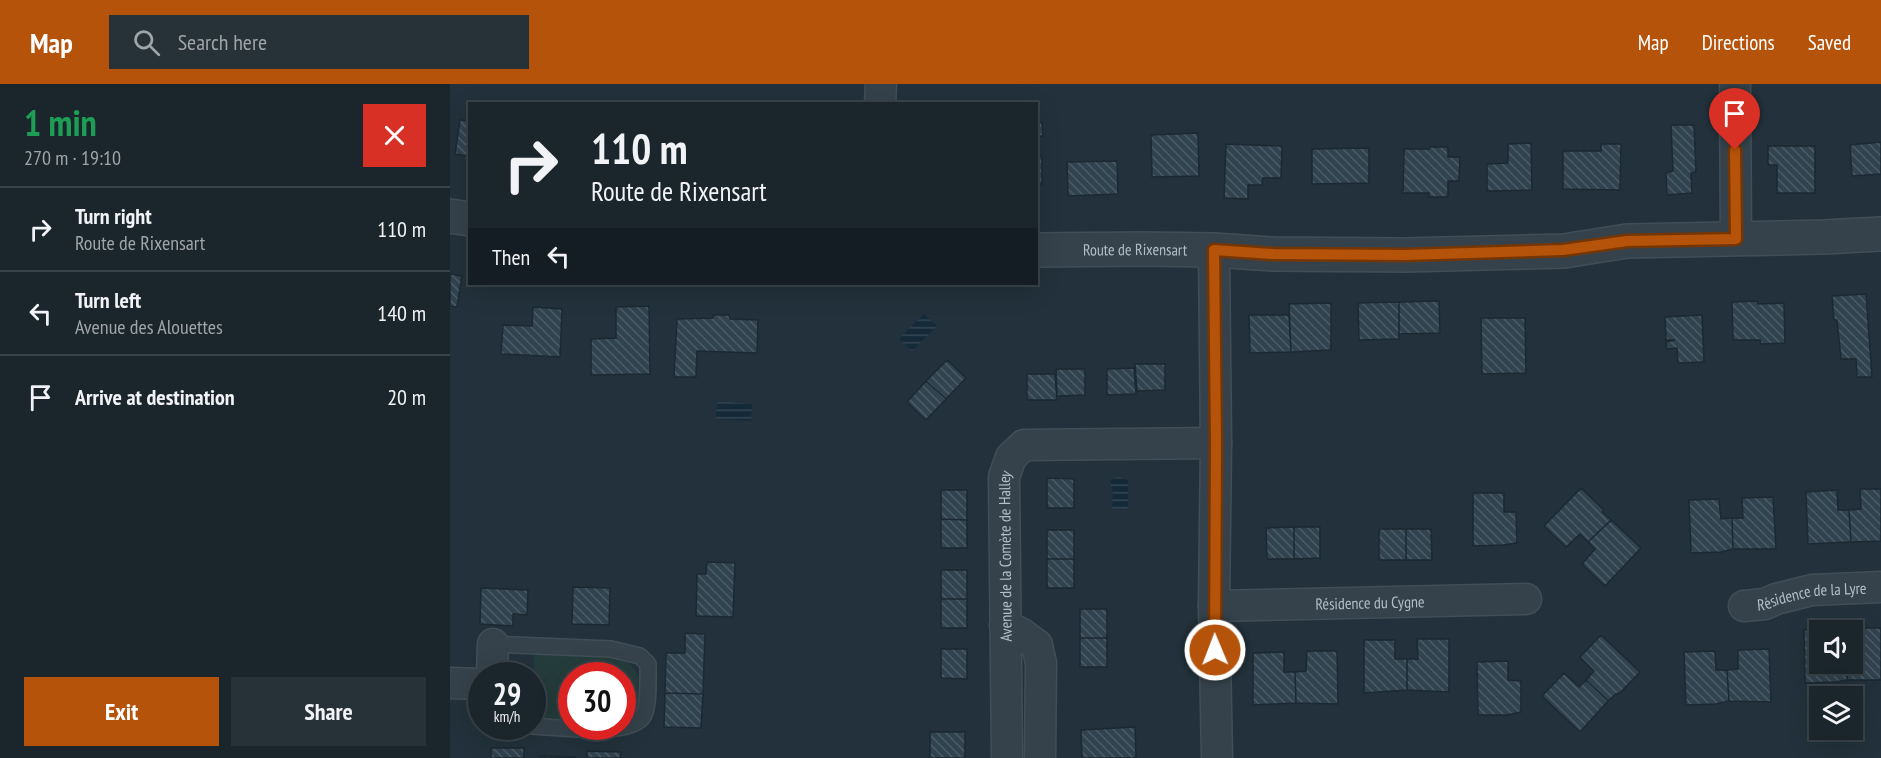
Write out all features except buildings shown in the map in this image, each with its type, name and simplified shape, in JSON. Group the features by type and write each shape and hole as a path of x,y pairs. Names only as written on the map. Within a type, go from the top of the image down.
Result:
{"street":[{"path":"880,102 881,84"},
{"path":"1735,84 1736,239"},
{"path":"450,216 468,219"},
{"name":"Route de Rixensart","path":"1038,250 1143,249 1273,254 1405,255 1563,250 1627,241 1881,234"},
{"path":"1214,250 1216,443 1214,606 1217,758"},
{"name":"Avenue de la Comète de Halley","path":"1007,758 1004,477 1011,457 1024,445 1216,443"},
{"name":"Résidence de la Lyre","path":"1744,606 1765,604 1776,598 1812,590 1881,587"},
{"name":"Résidence du Cygne","path":"1214,606 1526,599"},
{"path":"1005,625 1037,645 1041,663 1040,758"},
{"path":"492,662 493,644"},
{"path":"450,683 468,684"}],"lane":[{"path":"493,644 611,649 640,656 648,664 645,712 640,722 627,727 608,729 546,727"}],"green space":[{"path":"534,653 568,653 596,654 619,658 627,662 558,662 558,720 546,719 546,662 534,662"},
{"path":"636,672 640,683 636,704"}],"water":[{"path":"924,314 937,326 912,351 899,339"},
{"path":"717,401 752,404 751,421 716,419"},
{"path":"1118,477 1128,480 1128,508 1120,510 1112,508 1113,494 1110,481"}],"route":[{"path":"1215,650 1214,250 1273,254 1405,255 1563,250 1627,241 1736,239 1735,150"}]}
